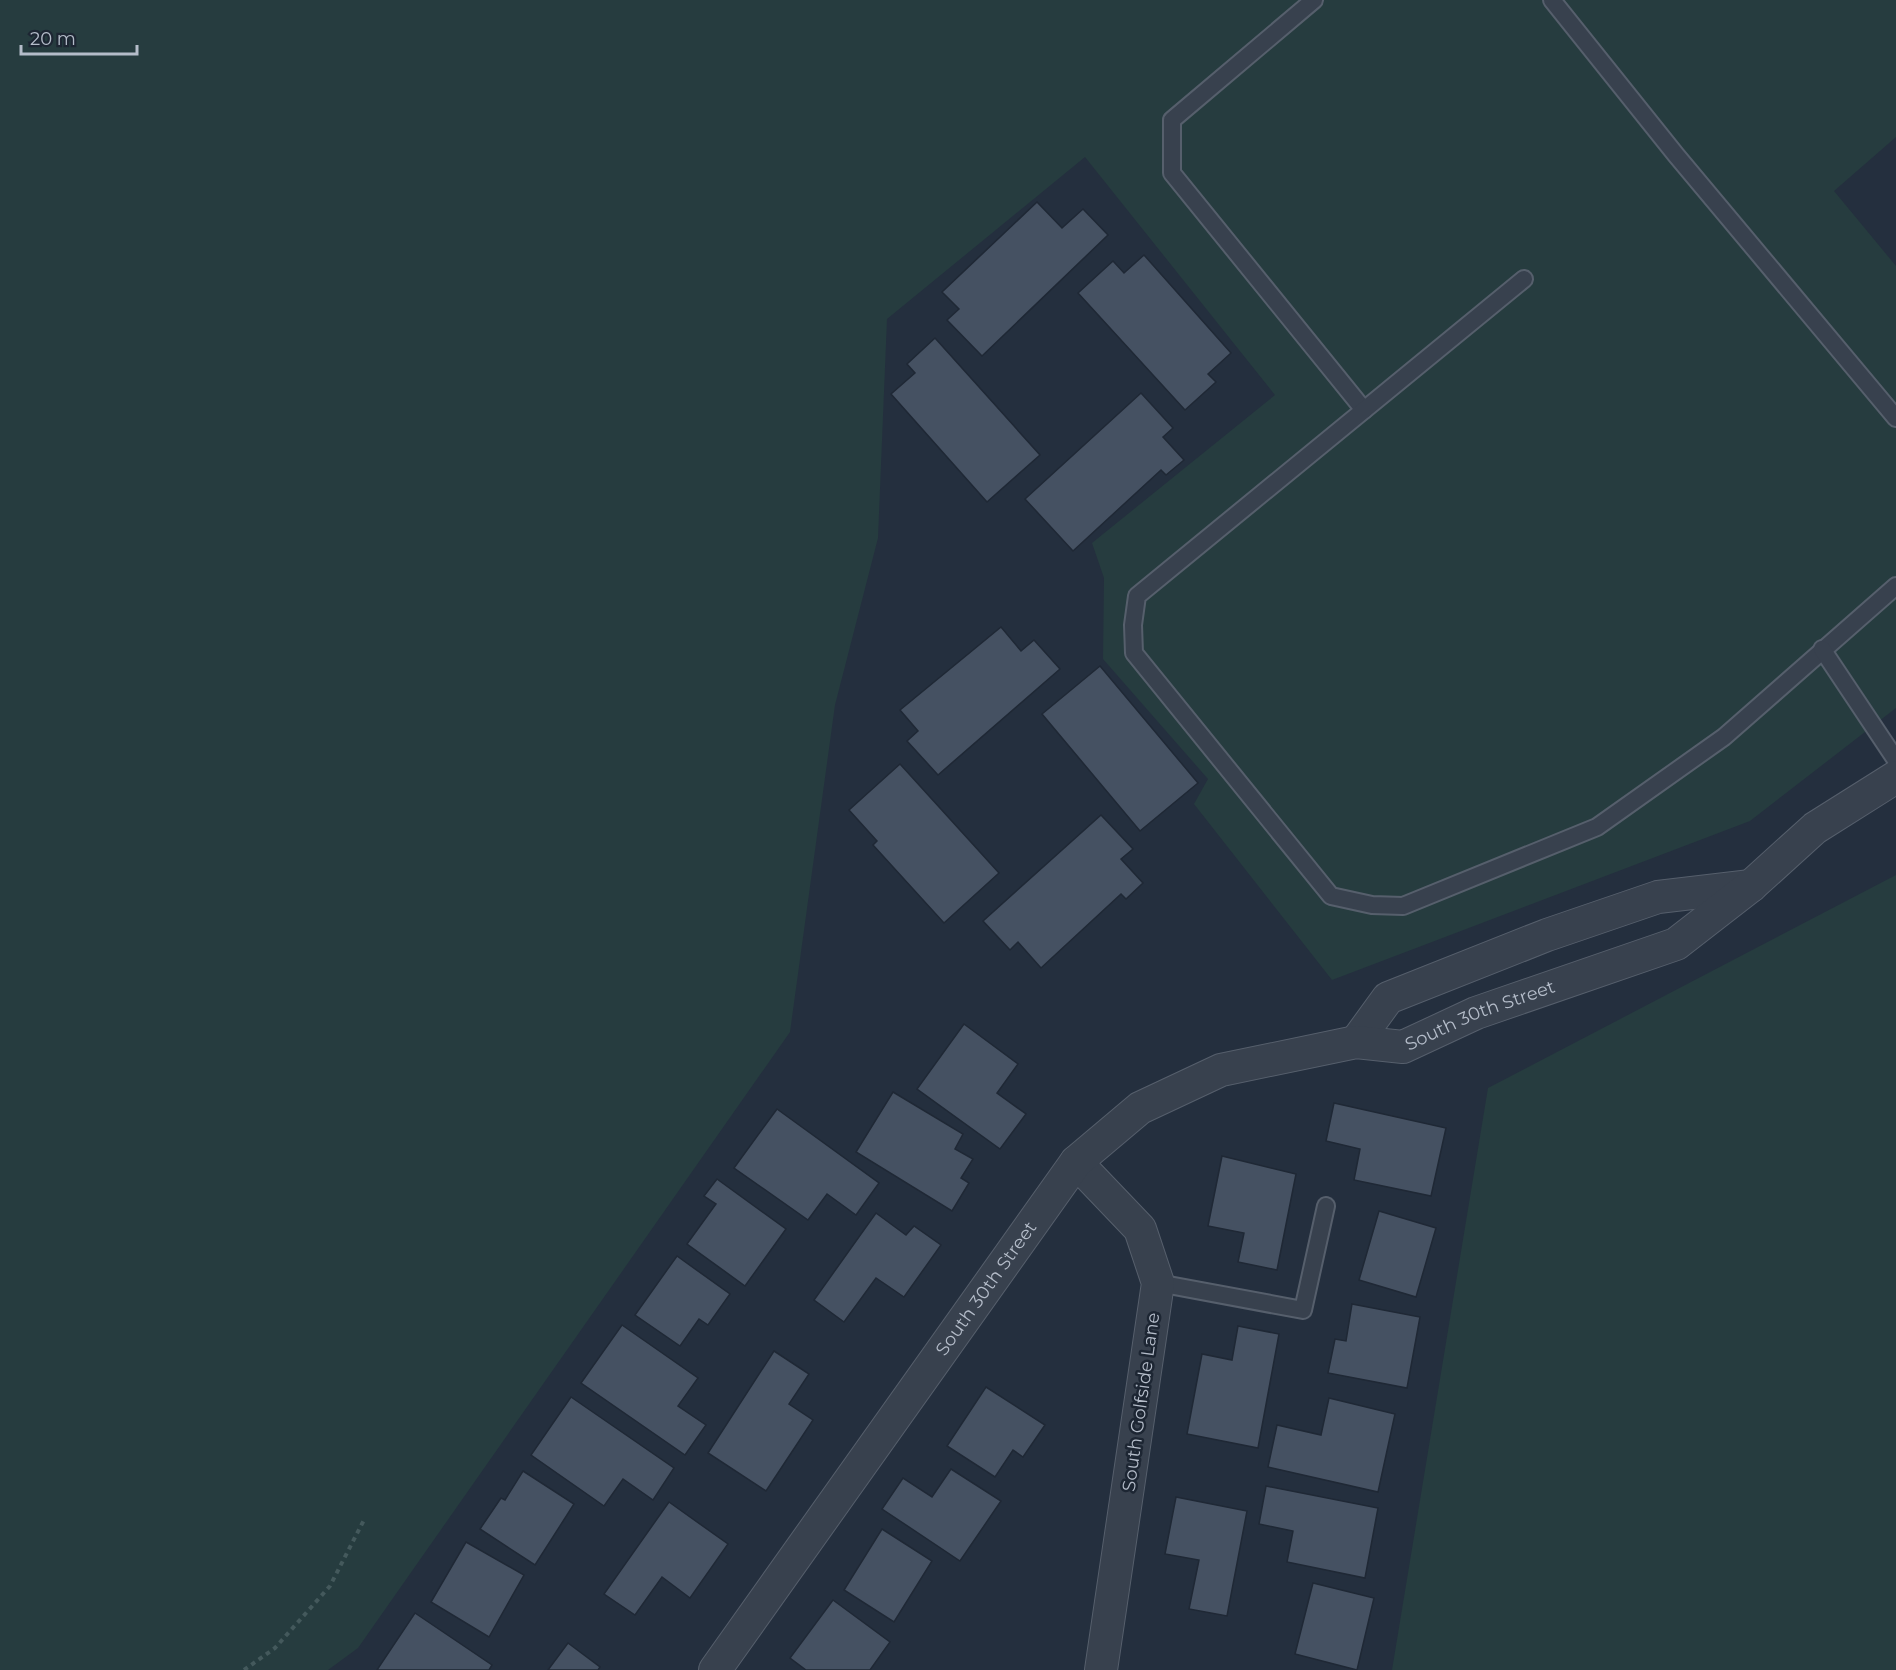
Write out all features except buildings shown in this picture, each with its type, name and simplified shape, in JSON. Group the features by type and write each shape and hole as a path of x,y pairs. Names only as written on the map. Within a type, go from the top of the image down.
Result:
{"street":[{"name":"South 30th Street","path":"715,1670 1076,1162 1140,1108 1221,1070 1356,1042 1403,1047 1476,1013 1676,944 1752,885 1815,828 1896,777"},
{"path":"1356,1042 1388,998 1547,935 1658,897 1752,885"},
{"name":"South 30th Street","path":"1547,935 1569,981"},
{"name":"South Golfside Lane","path":"1076,1162 1140,1229 1158,1283 1101,1670"}],"lane":[{"path":"1552,0 1676,155 1896,418"},
{"path":"1303,3 1172,120 1172,173 1364,410"},
{"path":"1524,279 1137,596 1133,624 1134,653 1331,896 1372,905 1402,906 1597,827 1724,737 1896,586"},
{"path":"1822,649 1896,760"},
{"path":"1158,1283 1303,1311 1326,1206"}],"path":[{"path":"244,1670 275,1648 330,1586 364,1518"}],"green space":[{"path":"0,0 1896,0 1896,137 1834,191 1896,266 1896,708 1750,821 1332,980 1194,804 1208,779 1103,659 1104,578 1092,543 1275,395 1085,157 887,319 878,538 835,705 790,1032 358,1648 328,1670 0,1670"},
{"path":"1896,875 1896,1670 1392,1670 1488,1088"}]}
